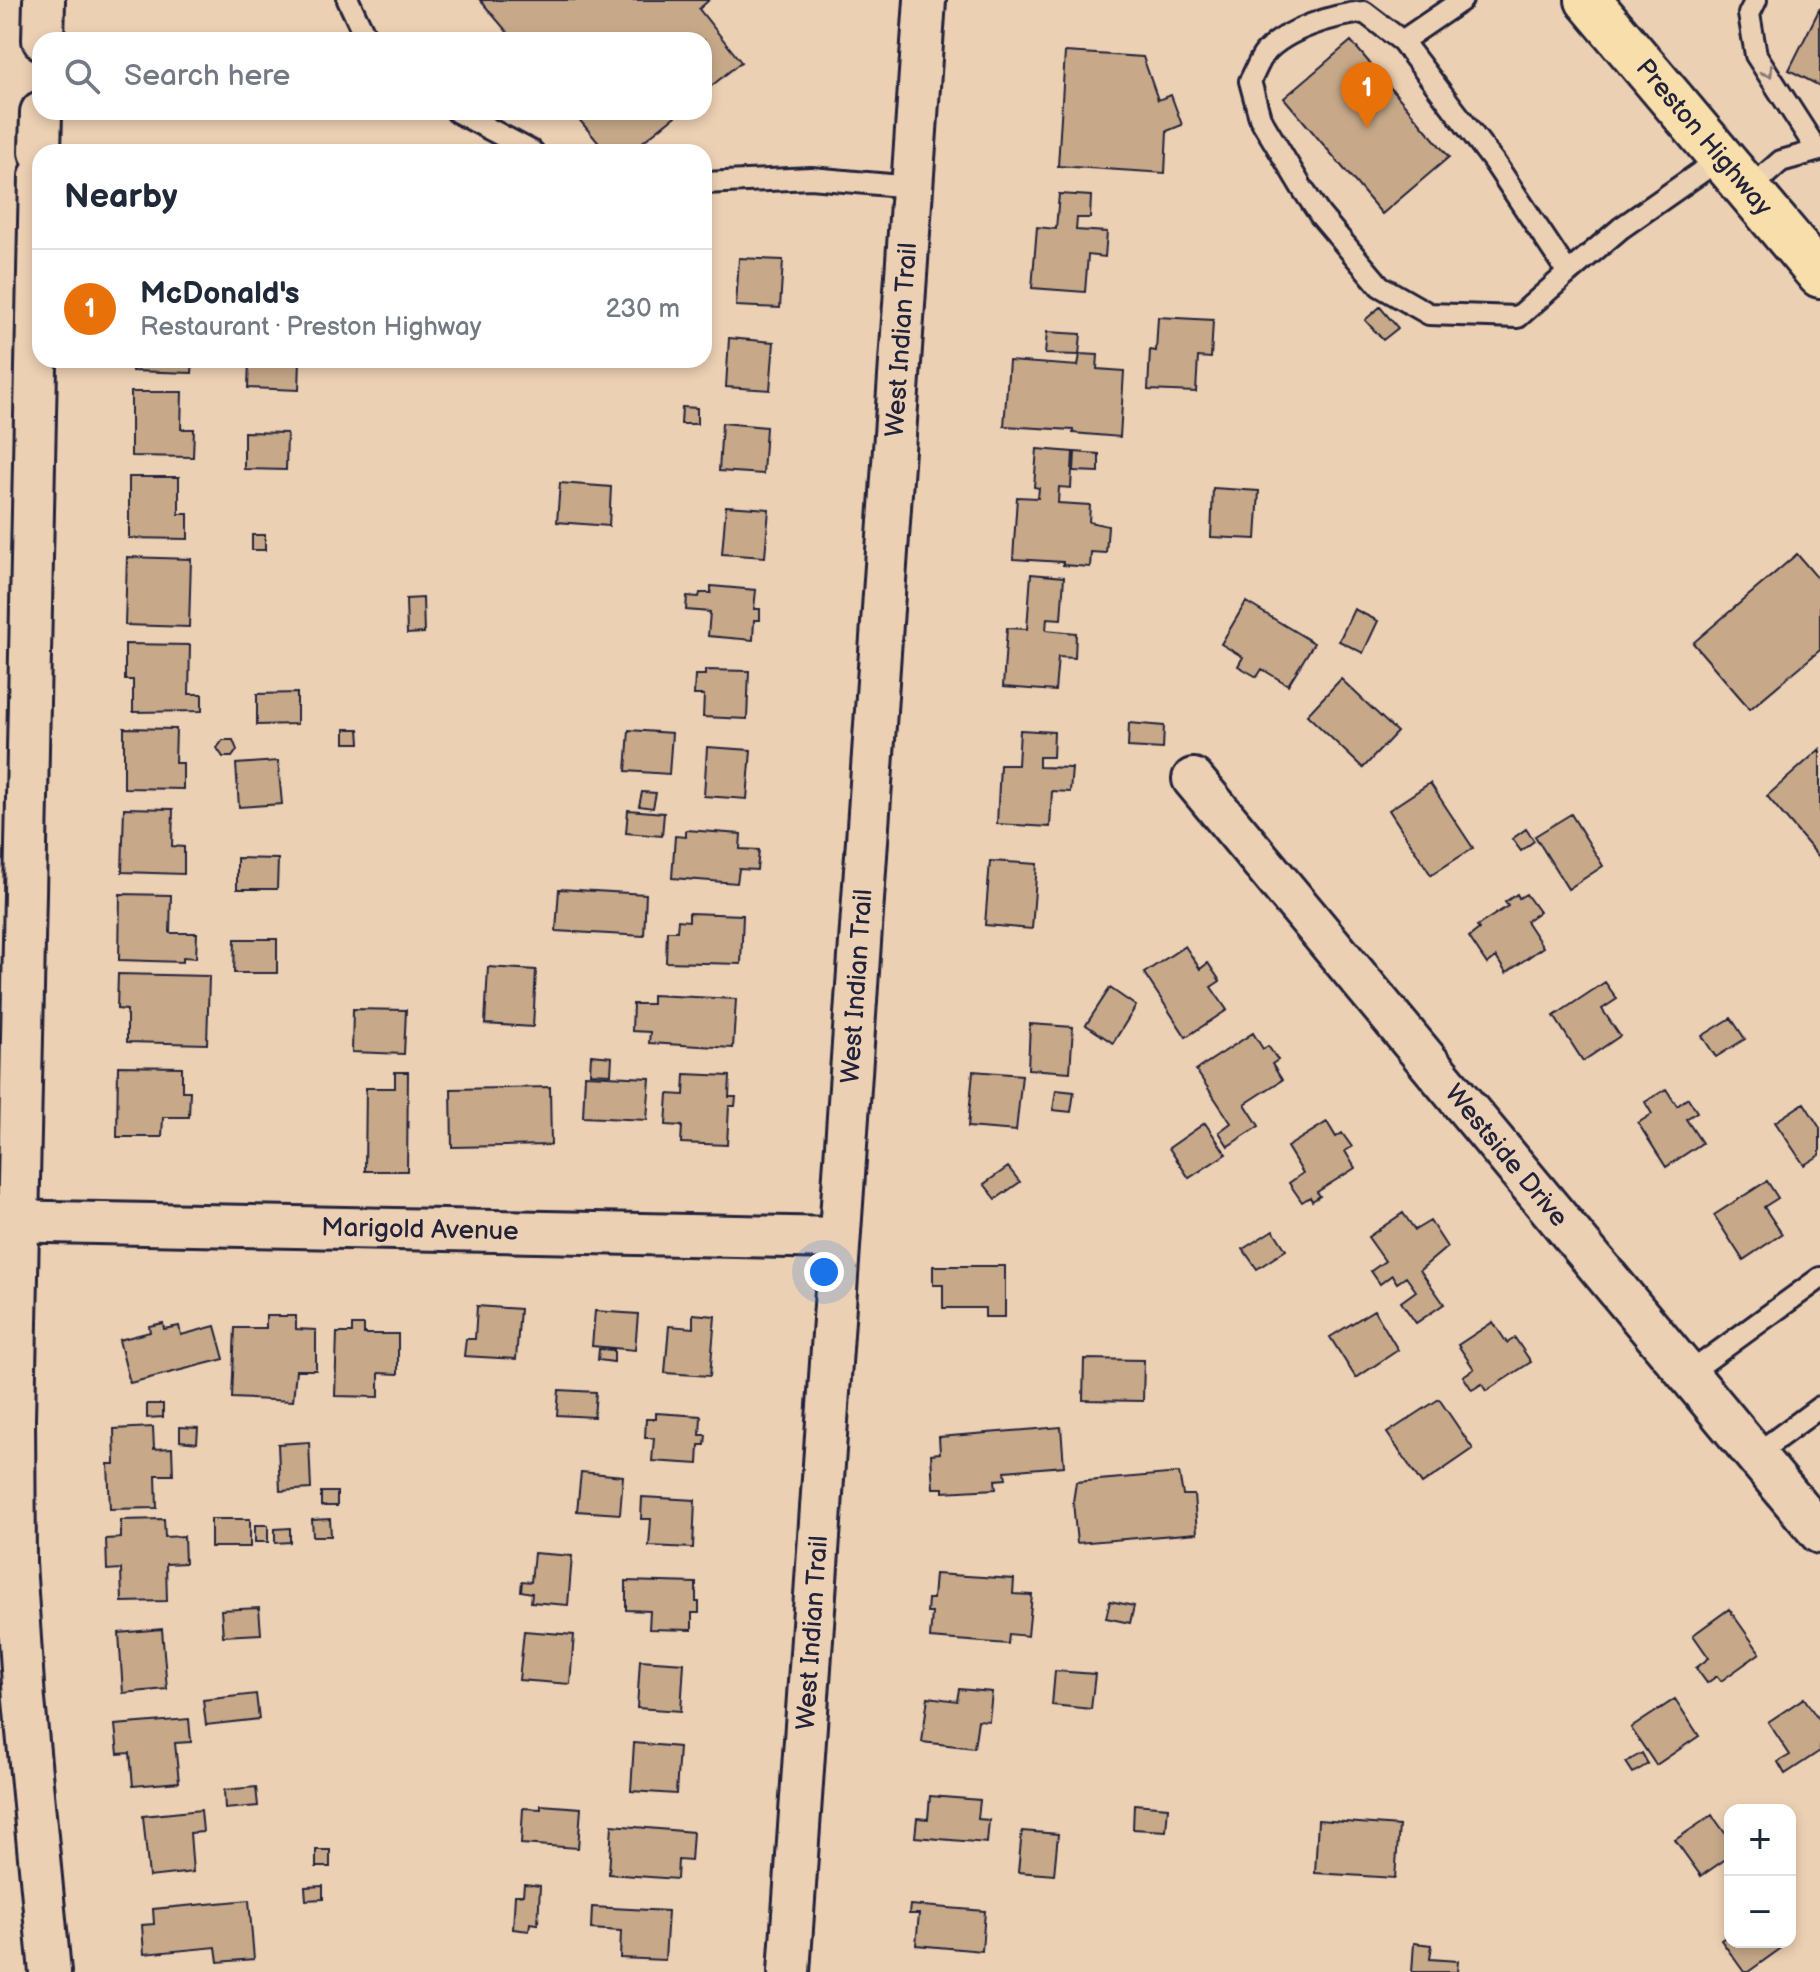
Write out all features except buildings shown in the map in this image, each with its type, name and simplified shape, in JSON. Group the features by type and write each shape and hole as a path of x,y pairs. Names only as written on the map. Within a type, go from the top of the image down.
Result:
{"main road":[{"name":"Preston Highway","path":"1588,0 1818,267"}],"street":[{"path":"43,32 44,0"},
{"name":"West Indian Trail","path":"789,1972 925,0"},
{"path":"40,144 41,120"},
{"path":"34,368 8,1222 15,1563 24,1700 50,1972"},
{"name":"Westside Drive","path":"1193,779 1755,1455 1815,1516"},
{"name":"Marigold Avenue","path":"8,1222 838,1238"}],"lane":[{"path":"348,0 363,32"},
{"path":"1402,41 1462,0"},
{"path":"1568,273 1494,162 1402,41 1364,12 1347,13 1297,30 1266,52 1250,81 1260,118 1320,215 1380,286 1429,314 1518,317 1621,228 1735,174 1819,150 1756,55 1749,14 1756,0"},
{"path":"472,120 518,144"},
{"path":"712,183 811,178 912,187"},
{"path":"1688,1374 1820,1278"},
{"path":"1755,1455 1820,1407"}],"place":[{"name":"McDonald's","path":"1367,128"}]}
